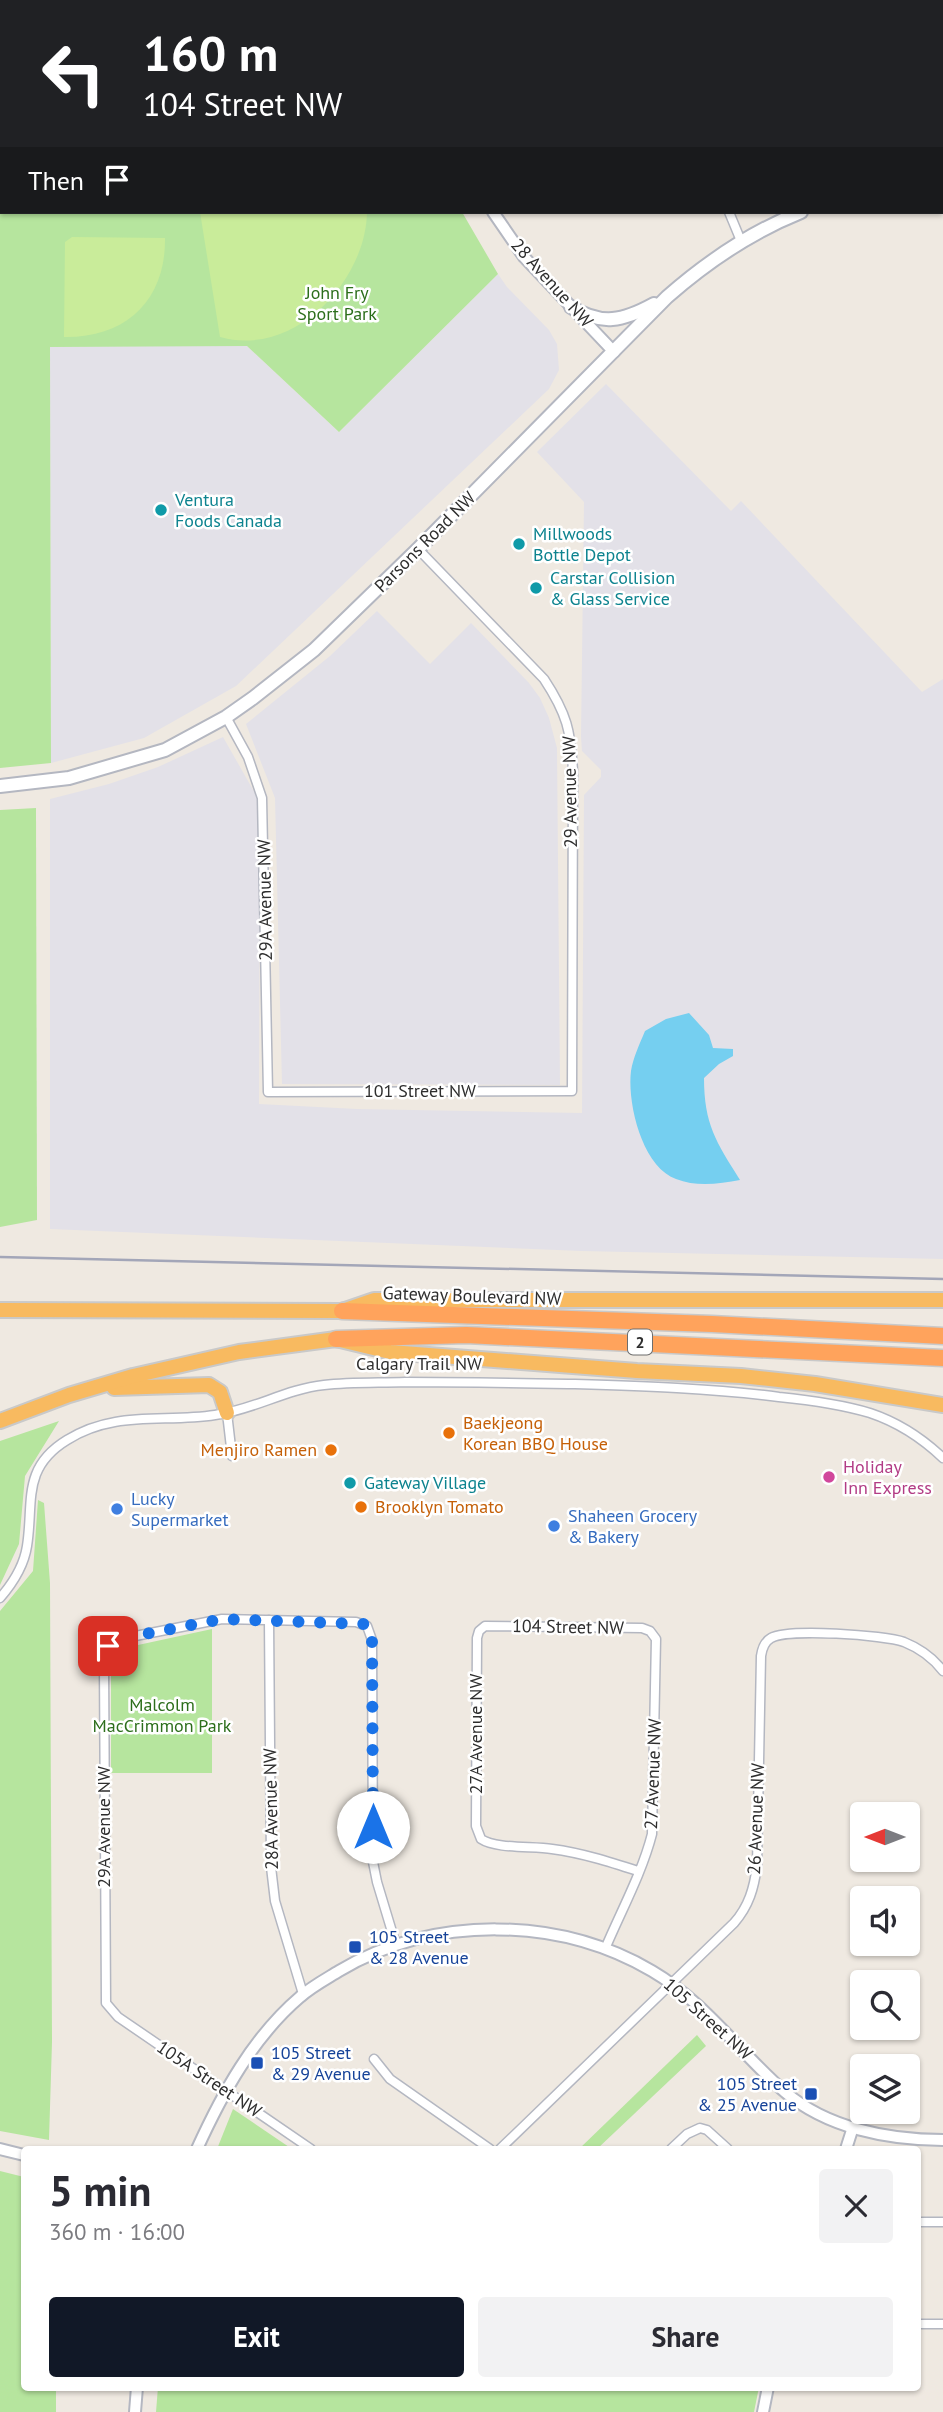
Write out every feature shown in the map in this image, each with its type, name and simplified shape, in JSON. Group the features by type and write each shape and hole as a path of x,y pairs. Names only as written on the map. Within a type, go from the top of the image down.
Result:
{"highway":[{"path":"341,1311 374,1300 943,1300"},
{"name":"Gateway Boulevard NW","path":"0,1310 341,1311 712,1324 943,1336"},
{"name":"Calgary Trail NW","path":"0,1421 92,1388 228,1354 336,1339 479,1336 943,1358"},
{"path":"336,1339 390,1352 766,1379 943,1405"},
{"path":"92,1388 209,1385 220,1392 227,1413"}],"main road":[{"name":"Parsons Road NW","path":"0,786 69,778 165,750 226,717 253,698 314,650 692,275 741,241 797,214"},
{"path":"571,307 591,317 610,320 638,313 667,298"}],"street":[{"name":"28 Avenue NW","path":"494,214 524,257 614,352"},
{"path":"730,214 741,241"},
{"name":"29 Avenue NW","path":"418,549 544,679 567,722 571,737 573,772 572,1091"},
{"name":"29A Avenue NW","path":"226,717 248,757 262,798 268,1091"},
{"name":"101 Street NW","path":"268,1091 572,1091"},
{"name":"Calgary Trail NW","path":"0,1598 15,1579 26,1551 29,1500 33,1483 41,1467 57,1447 67,1440 93,1428 129,1419 227,1413 327,1384 472,1382 684,1388 760,1394 846,1407 877,1416 902,1428 943,1458"},
{"path":"227,1413 232,1456"},
{"name":"29A Avenue NW","path":"108,2007 104,1993 104,1664 108,1646 120,1639 222,1619 269,1620"},
{"path":"269,1620 356,1622 367,1626 372,1640 373,1861 396,1945"},
{"name":"28A Avenue NW","path":"269,1620 271,1867 275,1901 303,1994"},
{"name":"104 Street NW","path":"481,1628 491,1625 642,1629 653,1634"},
{"name":"27A Avenue NW","path":"481,1628 477,1639 476,1826 481,1839 492,1844 579,1853 638,1871"},
{"name":"26 Avenue NW","path":"503,2146 740,1917 752,1893 757,1866 761,1656 764,1644 769,1639 787,1633 882,1637 917,1648 943,1671"},
{"name":"27 Avenue NW","path":"605,1949 648,1847 652,1827 656,1653 656,1639 653,1634"},
{"name":"105 Street NW","path":"226,2090 263,2036 303,1994 350,1965 396,1945 447,1933 502,1930 562,1936 605,1949 635,1962 671,1983 786,2093 818,2113 853,2127 895,2137 943,2140"},
{"name":"105A Street NW","path":"108,2007 308,2146"},
{"path":"374,2059 390,2079 486,2146"},
{"path":"198,2146 226,2090"},
{"path":"847,2146 853,2127"},
{"path":"674,2146 687,2134 700,2128 707,2130 725,2146"},
{"path":"0,2149 21,2154"},
{"path":"921,2221 943,2222"},
{"path":"921,2324 943,2324"},
{"path":"135,2412 137,2391"},
{"path":"763,2412 767,2391"}],"shaded area":[{"path":"498,274 549,330 557,344 559,370 549,389 236,686 144,738 51,763 50,346 247,346 339,432"},
{"path":"606,384 731,511 741,501 922,692 943,679 943,1259 582,1251 50,1229 50,799 109,784 158,767 223,737 260,802 259,1104 357,1109 582,1113 584,795 601,777 601,770 582,751 581,737 584,502 537,452"},
{"path":"377,611 430,664 471,623 529,683 540,698 549,718 557,748 560,1085 282,1084 275,798 246,724 330,656"}],"green space":[{"name":"John Fry Sport Park","path":"0,214 463,214 498,274 339,432 247,346 50,347 51,763 0,768"},
{"path":"200,214 367,214 363,238 354,264 340,287 321,308 299,325 274,336 248,340 220,337"},
{"path":"72,237 165,238 158,280 150,297 138,311 106,331 86,336 64,337 65,242"},
{"path":"36,808 37,1220 0,1227 0,810"},
{"path":"59,1421 25,1476 19,1544 0,1585 0,1441"},
{"path":"38,1500 44,1503 50,1583 52,2042 49,2140 0,2131 0,1611 33,1571"},
{"name":"Malcolm MacCrimmon Park","path":"212,1629 212,1773 111,1773 111,1658 115,1650"},
{"path":"697,2035 706,2046 600,2146 582,2146"},
{"path":"233,2109 288,2146 218,2146"},
{"path":"0,2171 21,2176 21,2391 56,2391 56,2412 0,2412"},
{"path":"158,2391 758,2391 754,2412 156,2412"}],"water":[{"path":"689,1013 709,1035 713,1048 733,1049 733,1056 704,1078 706,1108 713,1132 740,1180 700,1184 676,1179 654,1162 639,1132 630,1084 632,1066 641,1040 645,1031 666,1019"}],"railway":[{"path":"0,1257 943,1279"}],"place":[{"name":"Ventura Foods Canada","path":"161,510"},
{"name":"Millwoods Bottle Depot","path":"519,544"},
{"name":"Carstar Collision & Glass Service","path":"536,588"},
{"name":"Baekjeong Korean BBQ House","path":"449,1433"},
{"name":"Menjiro Ramen","path":"331,1450"},
{"name":"Holiday Inn Express","path":"829,1477"},
{"name":"Gateway Village","path":"350,1483"},
{"name":"Brooklyn Tomato","path":"361,1507"},
{"name":"Lucky Supermarket","path":"117,1509"},
{"name":"Shaheen Grocery & Bakery","path":"554,1526"},
{"name":"105 Street & 28 Avenue","path":"355,1947"},
{"name":"105 Street & 29 Avenue","path":"257,2063"},
{"name":"105 Street & 25 Avenue","path":"811,2094"}],"route":[{"path":"108,1646 120,1639 222,1619 364,1624 370,1629 372,1640 373,1827"}]}
